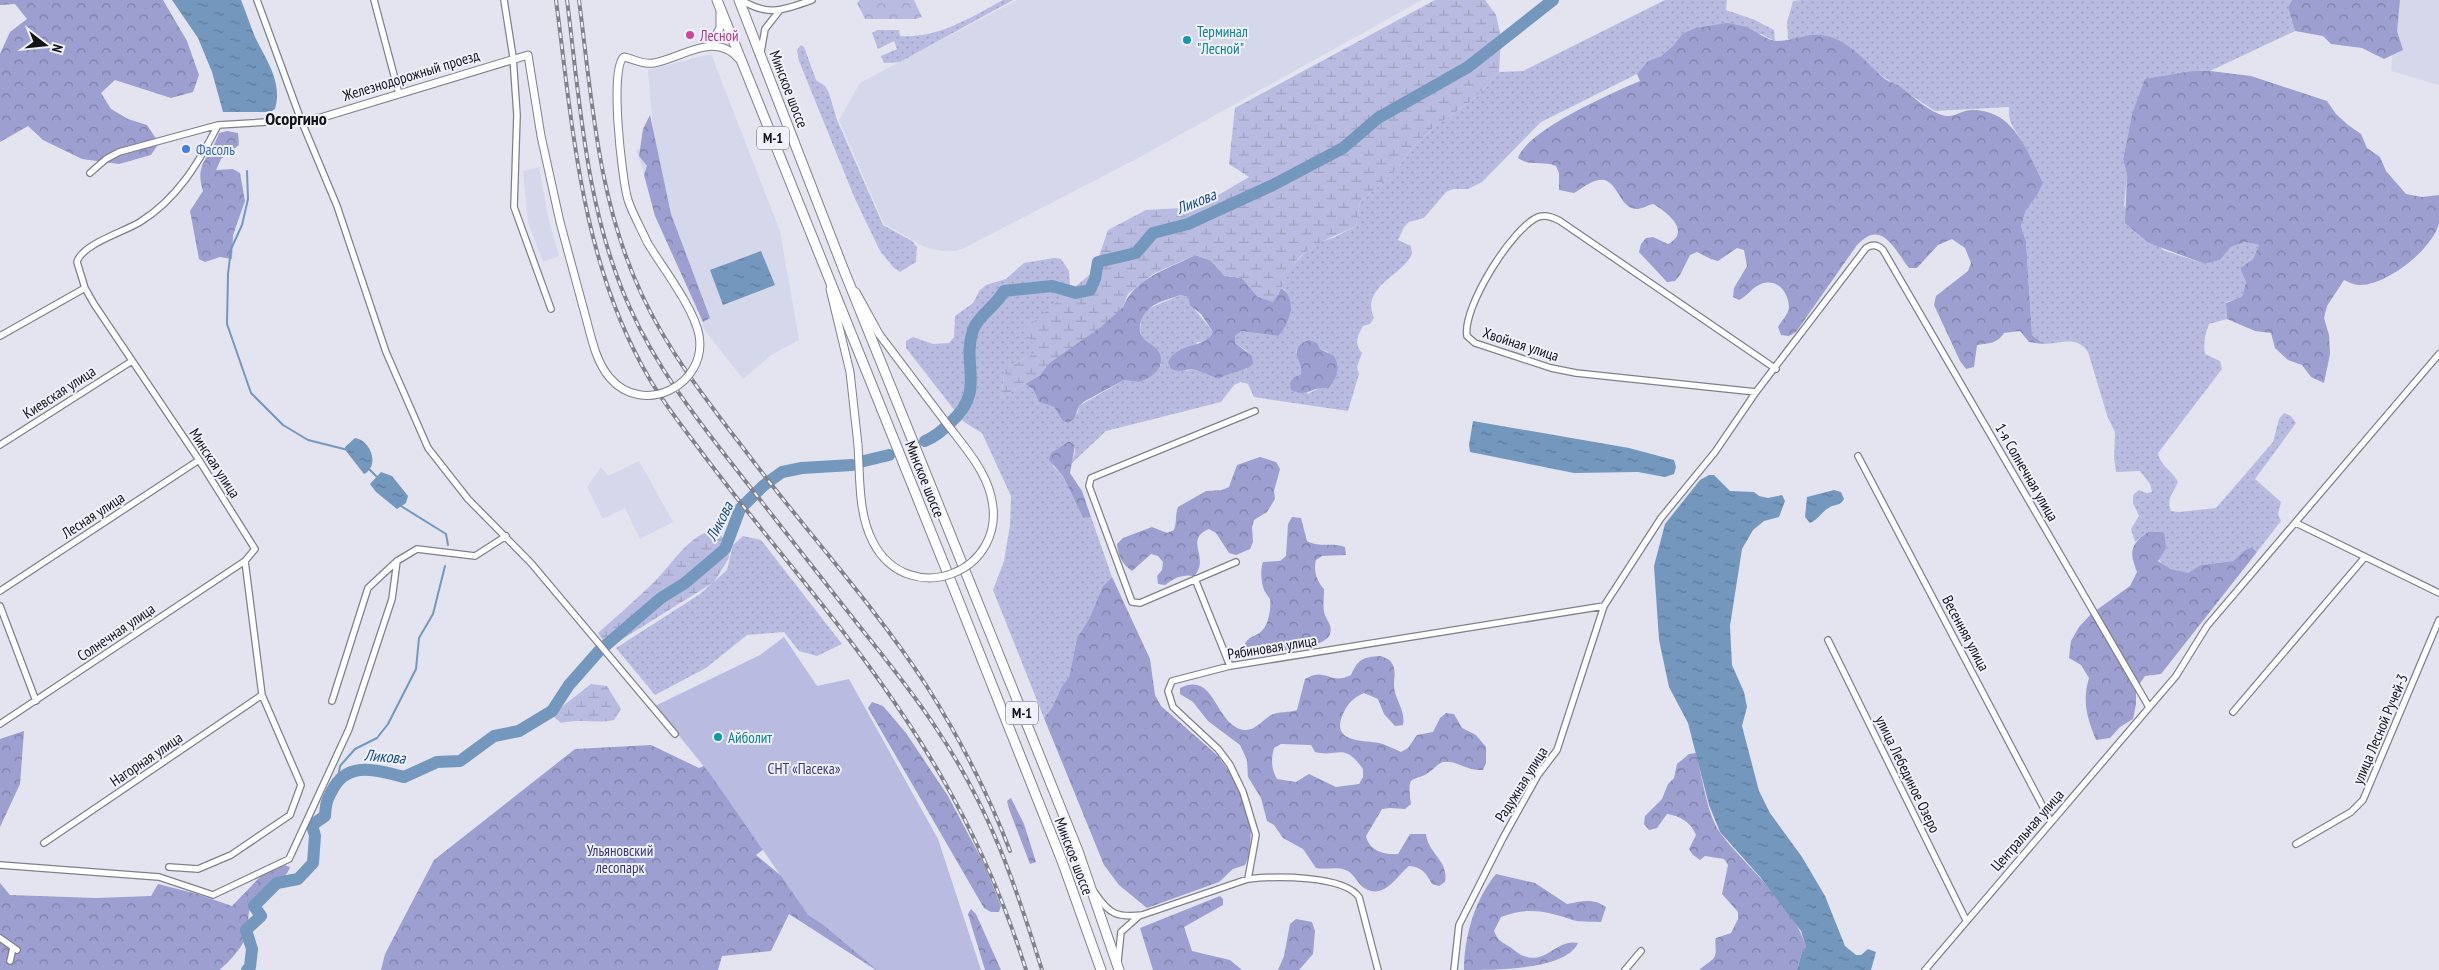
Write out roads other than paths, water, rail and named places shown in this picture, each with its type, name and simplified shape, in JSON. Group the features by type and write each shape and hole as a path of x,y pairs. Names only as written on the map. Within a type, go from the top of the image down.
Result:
{"highway":[{"name":"Минское шоссе","path":"740,0 843,268 1038,751 1090,885 1119,970"},
{"name":"Минское шоссе","path":"718,3 895,440 1062,861 1101,970"}],"street":[{"path":"257,0 337,206 386,352 406,403 428,448 468,499 506,536 675,734"},
{"path":"374,0 399,94"},
{"path":"504,0 513,57 516,115 514,207 551,309"},
{"path":"740,0 759,10 780,10 812,0"},
{"path":"708,46 720,28 718,3"},
{"path":"761,53 765,29 780,10"},
{"path":"708,46 726,47 743,63"},
{"name":"Железнодорожный проезд","path":"302,120 320,118 513,57 528,54 540,136 560,222 583,307 602,367 616,384 636,394 652,396 673,390 686,380 694,368 699,353 698,330 676,288 647,242 628,200 620,151 617,80 619,63 624,57 654,63 708,46"},
{"path":"90,173 106,159 119,152 218,126 302,120"},
{"name":"Минская улица","path":"169,867 198,869 231,855 290,816 301,785 262,695 245,560 255,549 199,460 85,288 77,262 83,251 139,222 170,199 183,185 218,126"},
{"name":"Хвойная улица","path":"1756,392 1576,373 1551,368 1475,343 1468,336 1467,324 1492,266 1528,223 1538,217 1545,216 1560,221 1776,369"},
{"name":"Радужная улица","path":"1454,970 1459,925 1502,838 1538,775 1557,750 1604,606 1662,518 1715,452 1756,392 1776,369 1866,248 1875,245 1883,250"},
{"name":"1-я Солнечная улица","path":"1883,250 2149,707"},
{"path":"826,272 850,372 863,507 868,531 876,548 893,566 911,575 933,578 949,575 966,568 980,554 990,534 994,515 991,495 982,473 879,334 843,268"},
{"path":"0,336 85,288"},
{"name":"Центральная улица","path":"1925,970 2176,676 2207,626 2439,354"},
{"name":"Киевская улица","path":"0,445 132,360"},
{"path":"1236,562 1140,603 1132,602 1105,535 1089,481 1091,478 1256,412"},
{"name":"Весенняя улица","path":"1858,456 2051,822"},
{"name":"Лесная улица","path":"0,591 199,460"},
{"path":"2296,523 2439,593"},
{"path":"332,701 368,588 397,560 417,549 475,556 506,536"},
{"path":"2233,712 2365,557"},
{"name":"Солнечная улица","path":"0,724 245,560"},
{"path":"0,865 159,877 213,896 289,859 349,729 392,599 397,560"},
{"path":"1195,579 1230,666"},
{"path":"0,606 36,701"},
{"name":"Рябиновая улица","path":"1248,879 1256,835 1243,792 1230,765 1218,749 1173,706 1168,691 1172,681 1230,666 1604,606"},
{"name":"улица Лесной Ручей-3","path":"2296,844 2351,812 2363,800 2439,620"},
{"name":"улица Лебединое Озеро","path":"1828,640 1966,920"},
{"name":"Нагорная улица","path":"44,843 262,695"},
{"path":"1090,885 1112,912 1126,916 1142,915 1248,879 1265,877 1335,883 1354,890 1359,897 1378,970"},
{"path":"1119,970 1118,948 1121,932 1142,915"},
{"path":"0,938 15,949 10,960"},
{"path":"1625,970 1641,951"}],"water":[{"path":"172,0 241,0 255,37 275,80 277,99 275,109 270,112 223,112 212,72 198,38"},
{"path":"761,251 775,285 723,305 710,270"},
{"path":"1473,421 1629,448 1674,460 1676,467 1674,474 1665,477 1638,472 1574,473 1470,452 1469,445"},
{"path":"355,438 365,443 372,454 372,465 364,474 345,447"},
{"path":"381,472 392,476 408,496 406,503 397,509 376,492 370,484"},
{"path":"1709,475 1714,475 1730,491 1754,492 1759,496 1768,498 1782,495 1785,501 1779,517 1764,521 1753,530 1742,549 1730,626 1732,665 1744,692 1747,707 1742,726 1759,791 1770,813 1802,857 1825,896 1845,946 1856,955 1861,955 1868,949 1876,952 1871,970 1797,970 1802,952 1806,947 1801,931 1761,878 1720,832 1709,805 1688,723 1669,687 1659,640 1654,566 1665,524 1700,480"},
{"path":"1834,490 1841,492 1844,499 1839,504 1827,509 1810,523 1805,517 1807,497"}],"waterway":[{"name":"Ликова","path":"925,441 935,436 947,426 968,400 971,378 970,343 973,330 975,325 1004,291 1052,286 1076,293 1090,290 1095,279 1098,262 1136,253 1153,233 1188,224 1273,185 1343,148 1378,118 1468,67 1553,0"},
{"path":"247,171 248,199 242,225 231,249 228,274 227,324 251,393 283,425 308,440 348,450"},
{"name":"Ликова","path":"864,461 889,455"},
{"name":"Ликова","path":"605,646 661,598 685,583 725,549 740,509 763,486 782,472 802,468 852,465"},
{"path":"368,468 377,477"},
{"path":"401,506 446,534 448,545"},
{"path":"338,778 340,766 355,749 377,738 388,724 416,669 419,638 433,614 445,566"},
{"name":"Ликова","path":"247,970 250,967 252,949 246,930 261,916 254,906 277,883 298,879 313,863 315,836 312,825 325,816 328,798 340,779 348,773 365,770 375,770 404,777 437,762 460,761 494,736 519,731 552,711 569,685 599,651"}],"railway":[{"path":"556,0 583,194 608,288 626,334 649,378 672,413 854,645 914,732 966,821 988,868 1026,970"},
{"path":"567,0 581,117 594,196 603,234 615,271 641,331 667,375 696,417 907,687 955,757 971,786 998,845 1021,905 1042,970"},
{"path":"579,0 593,113 606,187 615,224 627,260 642,295 664,337 704,396 769,482 862,597 926,685 972,766 1010,851"}],"place":[{"name":"Лесной","path":"690,35"},
{"name":"Терминал \"Лесной\"","path":"1187,40"},
{"name":"Фасоль","path":"186,149"},
{"name":"Айболит","path":"718,737"}],"district":[{"name":"Осоргино","path":"296,118"}],"park label":[{"name":"СНТ «Пасека»","path":"804,768"},
{"name":"Ульяновский лесопарк","path":"620,858"}]}
